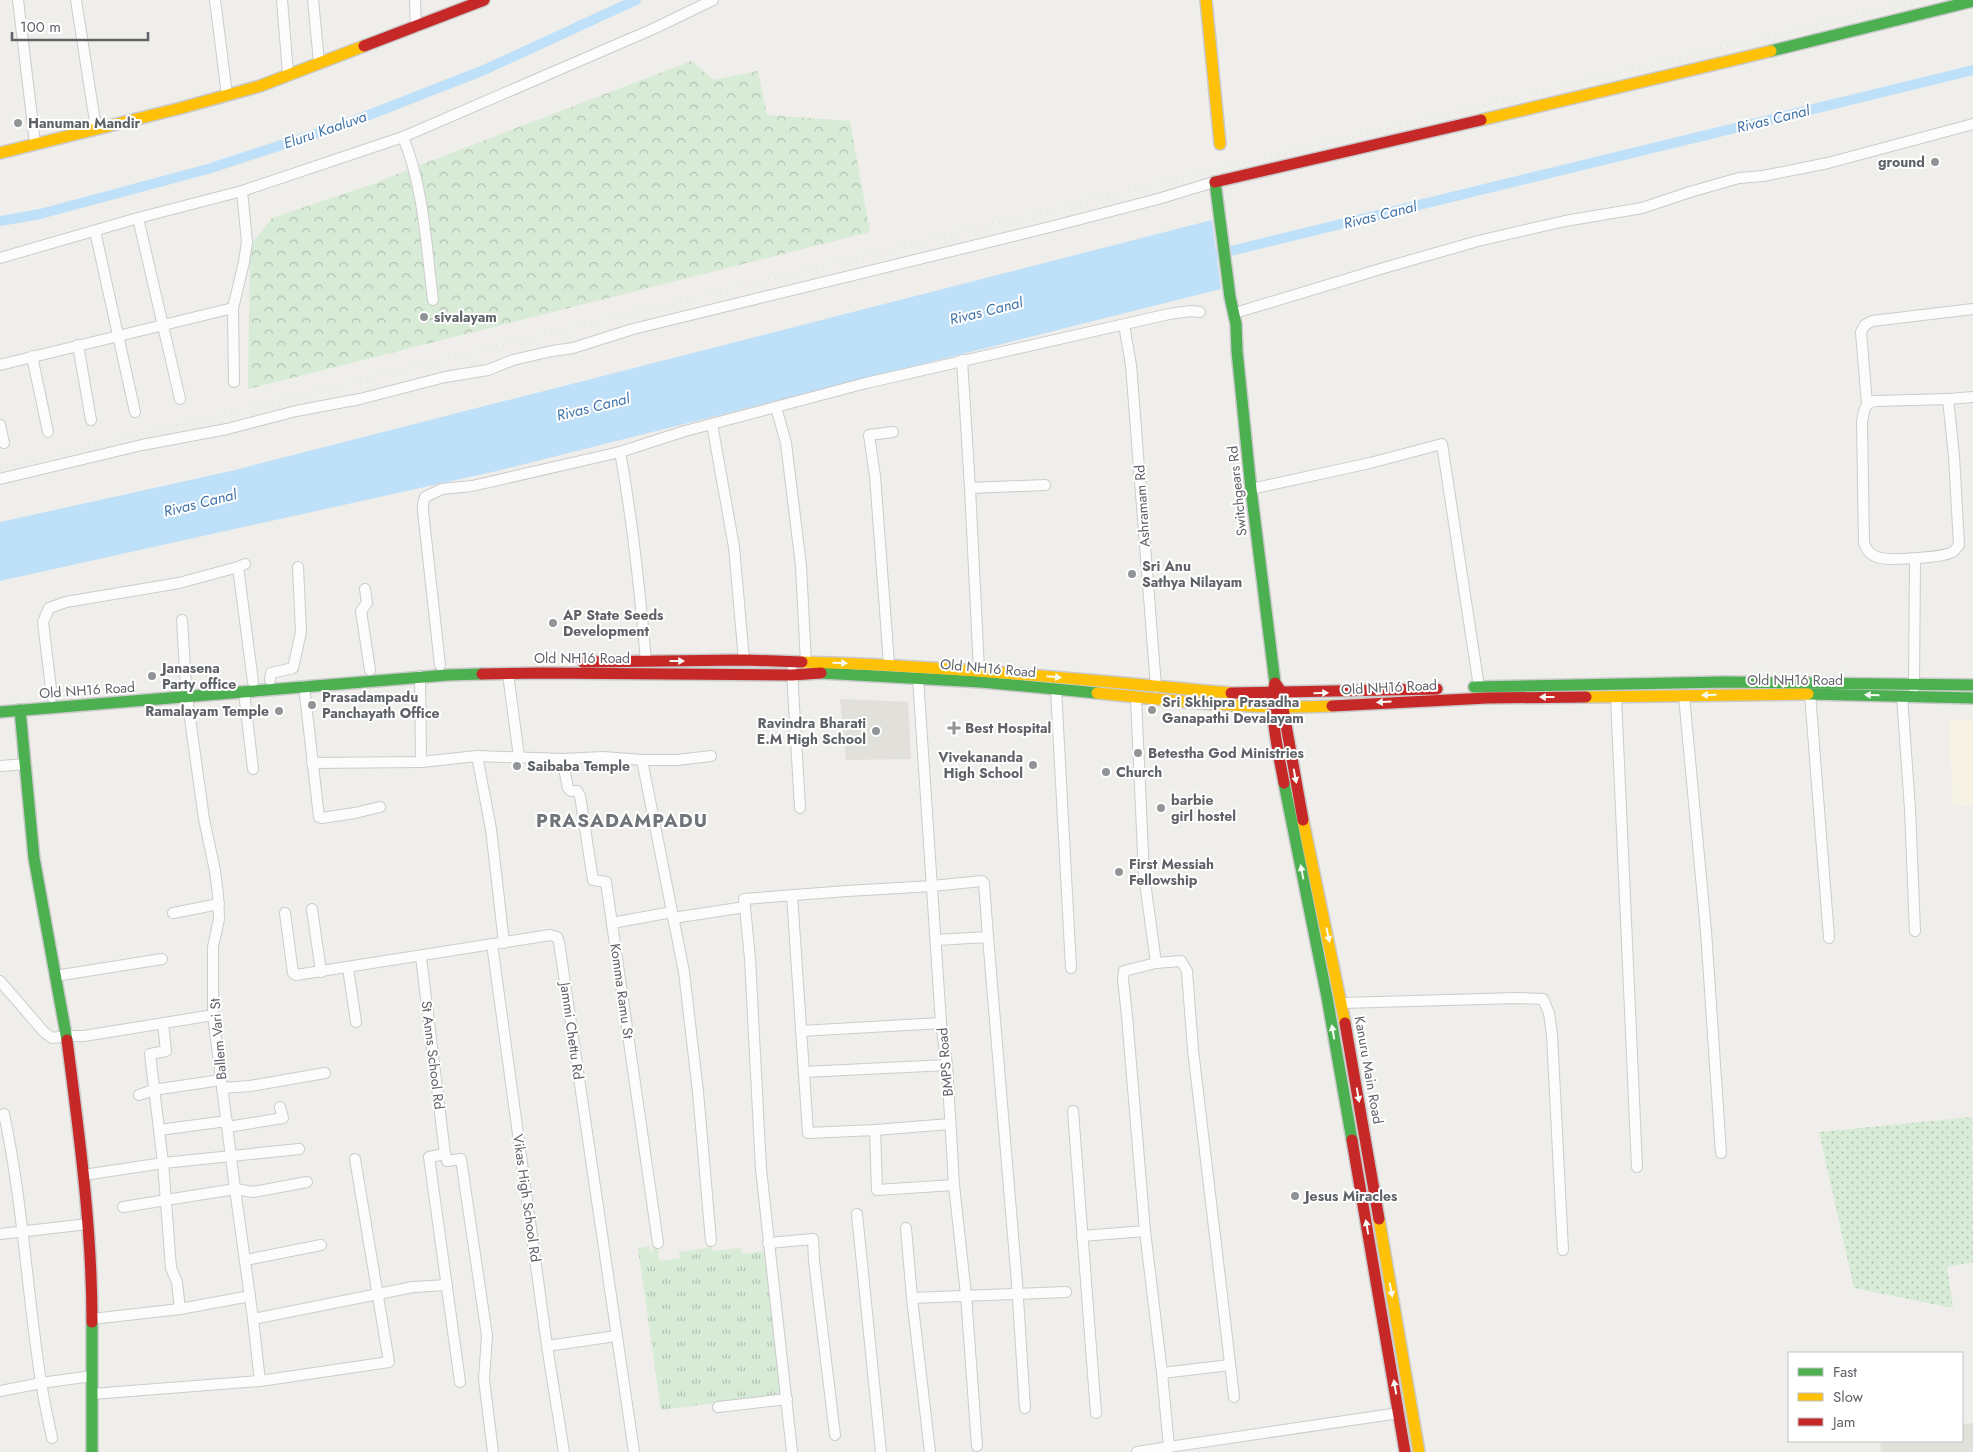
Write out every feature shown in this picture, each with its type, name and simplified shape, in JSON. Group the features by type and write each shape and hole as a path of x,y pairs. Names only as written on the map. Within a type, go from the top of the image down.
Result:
{"main road":[{"path":"0,152 260,86 319,62 416,27 455,5 484,0"},
{"path":"1206,0 1220,144"},
{"path":"1214,182 1685,73 1973,1"},
{"name":"Switchgears Rd","path":"1214,182 1230,297 1235,313 1251,489 1277,690"},
{"name":"Old NH16 Road","path":"0,712 370,670 440,665 646,661 744,660 889,664 979,670 1239,694 1277,690 1479,687 1535,684 1776,682 1973,685"},
{"name":"Old NH16 Road","path":"0,702 52,697 186,692 244,692 420,676 508,674 792,675 811,673 918,678 1056,689 1225,706 1278,707 1487,698 1810,694 1973,698"},
{"name":"Kanuru Main Road","path":"1277,690 1284,783 1327,997 1406,1452"},
{"name":"Kanuru Main Road","path":"1278,707 1342,1003 1419,1452"},
{"path":"20,710 34,858 55,976 68,1036 84,1175 92,1319 92,1452"},
{"path":"1374,1266 1387,1263"}],"street":[{"path":"18,0 35,143"},
{"path":"76,0 96,128"},
{"path":"215,0 227,95"},
{"path":"282,0 288,74"},
{"path":"313,0 319,62"},
{"path":"415,0 416,27"},
{"path":"0,258 138,218 242,191 403,137 653,29 713,0"},
{"path":"1235,313 1377,269 1478,241 1565,221 1642,208 1740,178 1763,176 1828,163 1973,124"},
{"path":"403,137 413,161 418,186 433,300"},
{"path":"0,479 142,445 227,429 296,411 360,399 445,377 488,370 513,360 573,348 633,329 904,261 1002,239 1158,199 1214,182"},
{"path":"234,382 233,308 247,242 242,191"},
{"path":"138,218 180,399"},
{"path":"95,231 136,412"},
{"path":"0,365 233,308"},
{"path":"1948,399 1954,456 1958,545 1955,551 1946,555 1915,558 1878,558 1868,553 1864,543 1862,422 1867,404 1861,332 1865,325 1872,321 1973,308"},
{"path":"440,665 423,504 426,497 442,489 472,486 620,452 712,424 866,383 962,360 1170,314 1191,311 1200,312"},
{"name":"Ashramam Rd","path":"1124,325 1131,365 1156,687"},
{"path":"78,345 91,420"},
{"path":"32,356 48,432"},
{"path":"962,360 979,670"},
{"path":"1867,404 1875,401 1973,397"},
{"path":"776,407 786,444 801,566 806,663"},
{"path":"712,424 734,546 744,660"},
{"path":"0,425 4,443"},
{"path":"889,664 875,476 869,435 893,432"},
{"path":"1251,489 1370,463 1442,444 1479,687"},
{"path":"620,452 631,510 646,661"},
{"path":"970,488 1045,485"},
{"path":"1915,558 1914,683 1908,696 1915,931"},
{"path":"52,697 44,622 49,608 66,602 179,583 241,566 253,682"},
{"path":"270,680 271,673 293,668 302,632 298,567"},
{"path":"365,589 367,603 361,611 370,670"},
{"name":"Ballem Vari St","path":"182,620 186,692 204,818 215,871 218,904 217,932 213,947 213,1015 246,1260 260,1381"},
{"path":"794,662 792,675 800,808"},
{"path":"508,674 519,757"},
{"path":"420,676 421,762"},
{"name":"BMPS Road","path":"918,678 941,1023 947,1065 954,1185 966,1295 977,1446"},
{"path":"304,686 319,816 322,818 343,815 380,806"},
{"path":"1056,689 1070,968"},
{"path":"244,692 253,769"},
{"path":"1810,694 1829,938"},
{"path":"1684,696 1706,931 1722,1152"},
{"path":"1616,697 1637,1167"},
{"path":"1136,698 1144,875 1156,962"},
{"path":"477,756 491,829 504,943"},
{"path":"312,763 421,762 477,756 562,759 603,757 642,760 677,760 711,756"},
{"name":"Komma Ramu St","path":"562,759 568,788 571,791 577,791 580,796 593,880 606,882 658,1243"},
{"path":"642,760 684,972 698,1092 711,1241"},
{"path":"0,766 26,764"},
{"path":"792,1452 788,1399 768,1243 761,1169 750,959 744,899 982,881 984,883 1018,1294 1024,1408"},
{"path":"792,895 808,1133 950,1124"},
{"path":"173,912 218,904"},
{"path":"612,923 745,907"},
{"path":"312,909 321,972"},
{"name":"Jammi Chettu Rd","path":"285,913 293,973 296,975 421,957 550,934 557,936 560,942 634,1452"},
{"path":"936,940 988,937"},
{"name":"Vikas High School Rd","path":"492,944 547,1346 564,1452"},
{"name":"St Anns School Rd","path":"421,957 446,1154"},
{"path":"55,976 162,959"},
{"path":"1169,1447 1145,1231 1127,1016 1122,979 1124,971 1129,968 1156,962 1181,961 1187,971 1193,1050 1234,1397"},
{"path":"348,968 356,1022"},
{"path":"0,981 44,1032 52,1038 84,1036 213,1015"},
{"path":"1342,1003 1517,998 1543,1000 1549,1013 1552,1035 1563,1250"},
{"path":"801,1030 941,1023"},
{"path":"163,1024 166,1051 150,1054 167,1200 171,1268 177,1282 180,1309"},
{"path":"804,1072 947,1065"},
{"path":"139,1095 153,1090 222,1084 250,1086 325,1073"},
{"path":"159,1130 283,1118 280,1108"},
{"path":"1073,1111 1096,1412"},
{"path":"4,1114 11,1148 23,1232 41,1383 52,1438"},
{"path":"875,1130 877,1190 954,1185"},
{"path":"84,1175 163,1163 299,1149"},
{"path":"460,1382 429,1157 446,1154 447,1161 461,1159 488,1336 484,1379 493,1452"},
{"path":"92,1394 260,1381 389,1362 355,1158"},
{"path":"123,1207 235,1189 253,1192 307,1182"},
{"path":"857,1214 882,1452"},
{"path":"0,1234 88,1224"},
{"path":"906,1228 930,1452"},
{"path":"1082,1236 1145,1231"},
{"path":"768,1243 813,1239 835,1435"},
{"path":"246,1260 321,1245"},
{"path":"253,1319 413,1287 447,1285"},
{"path":"912,1298 1066,1292"},
{"path":"92,1319 180,1309 250,1296"},
{"path":"547,1346 616,1336"},
{"path":"1162,1373 1230,1365"},
{"path":"0,1391 92,1376"},
{"path":"718,1407 788,1399"},
{"path":"1137,1452 1400,1413"}],"shaded area":[{"name":"Ravindra Bharati E.M High School","path":"840,699 908,702 911,759 846,760"},
{"path":"1973,719 1973,805 1953,807 1949,720"},
{"path":"1973,1423 1973,1452 1881,1452 1880,1442 1963,1442 1963,1424"}],"green space":[{"path":"691,61 714,80 758,71 767,115 850,121 870,232 248,389 250,246 272,218 379,182"},
{"path":"1972,1117 1973,1262 1947,1267 1953,1308 1854,1288 1819,1132"},
{"path":"657,1244 659,1261 680,1258 679,1252 707,1248 708,1245 711,1245 713,1251 741,1248 742,1254 764,1251 782,1394 661,1410 638,1248 649,1246 651,1252 653,1251 652,1245"}],"water":[{"path":"1212,220 1221,289 497,471 0,581 0,522 231,471"}],"waterway":[{"name":"Eluru Kaaluva","path":"0,221 40,214 208,169 346,124 484,70 636,0"},
{"name":"Rivas Canal","path":"1218,254 1973,70"}],"railway":[{"path":"0,469 1119,193 1920,0"}],"traffic: fast":[{"path":"1771,51 1973,1"},
{"path":"1215,182 1230,297 1236,324 1251,489 1275,683"},
{"path":"821,673 981,682 1097,693"},
{"path":"0,712 448,675 482,674"},
{"path":"1474,687 1724,682 1973,685"},
{"path":"1808,694 1973,698"},
{"path":"20,710 34,858 67,1040"},
{"path":"1284,783 1327,997 1352,1140"},
{"path":"92,1322 92,1452"}],"traffic: slow":[{"path":"1206,0 1220,144"},
{"path":"0,153 181,108 260,86 364,46"},
{"path":"1481,120 1771,51"},
{"path":"802,662 963,670 1231,693"},
{"path":"1097,693 1243,706 1332,706"},
{"path":"1586,697 1808,694"},
{"path":"1303,820 1345,1023"},
{"path":"1379,1219 1419,1452"}],"traffic: jam":[{"path":"364,46 484,0"},
{"path":"1215,182 1481,120"},
{"path":"583,662 744,660 802,662"},
{"path":"482,674 792,675 821,673"},
{"path":"1284,783 1273,719 1275,683 1283,694 1283,708 1303,820"},
{"path":"1231,693 1437,689"},
{"path":"1332,706 1487,698 1586,697"},
{"path":"1345,1023 1379,1219"},
{"path":"67,1040 87,1216 92,1322"},
{"path":"1352,1140 1405,1452"}],"place":[{"name":"Hanuman Mandir","path":"18,123"},
{"name":"ground","path":"1935,162"},
{"name":"sivalayam","path":"424,317"},
{"name":"Sri Anu Sathya Nilayam","path":"1132,574"},
{"name":"AP State Seeds Development","path":"553,623"},
{"name":"Janasena Party office","path":"152,676"},
{"name":"Prasadampadu Panchayath Office","path":"312,705"},
{"name":"Sri Skhipra Prasadha Ganapathi Devalayam","path":"1152,710"},
{"name":"Ramalayam Temple","path":"279,711"},
{"name":"Best Hospital","path":"954,728"},
{"name":"Ravindra Bharati E.M High School","path":"876,731"},
{"name":"Betestha God Ministries","path":"1138,753"},
{"name":"Vivekananda High School","path":"1033,765"},
{"name":"Saibaba Temple","path":"517,766"},
{"name":"Church","path":"1106,772"},
{"name":"barbie girl hostel","path":"1161,808"},
{"name":"First Messiah Fellowship","path":"1119,872"},
{"name":"Jesus Miracles","path":"1295,1196"}],"district":[{"name":"PRASADAMPADU","path":"622,820"}]}
